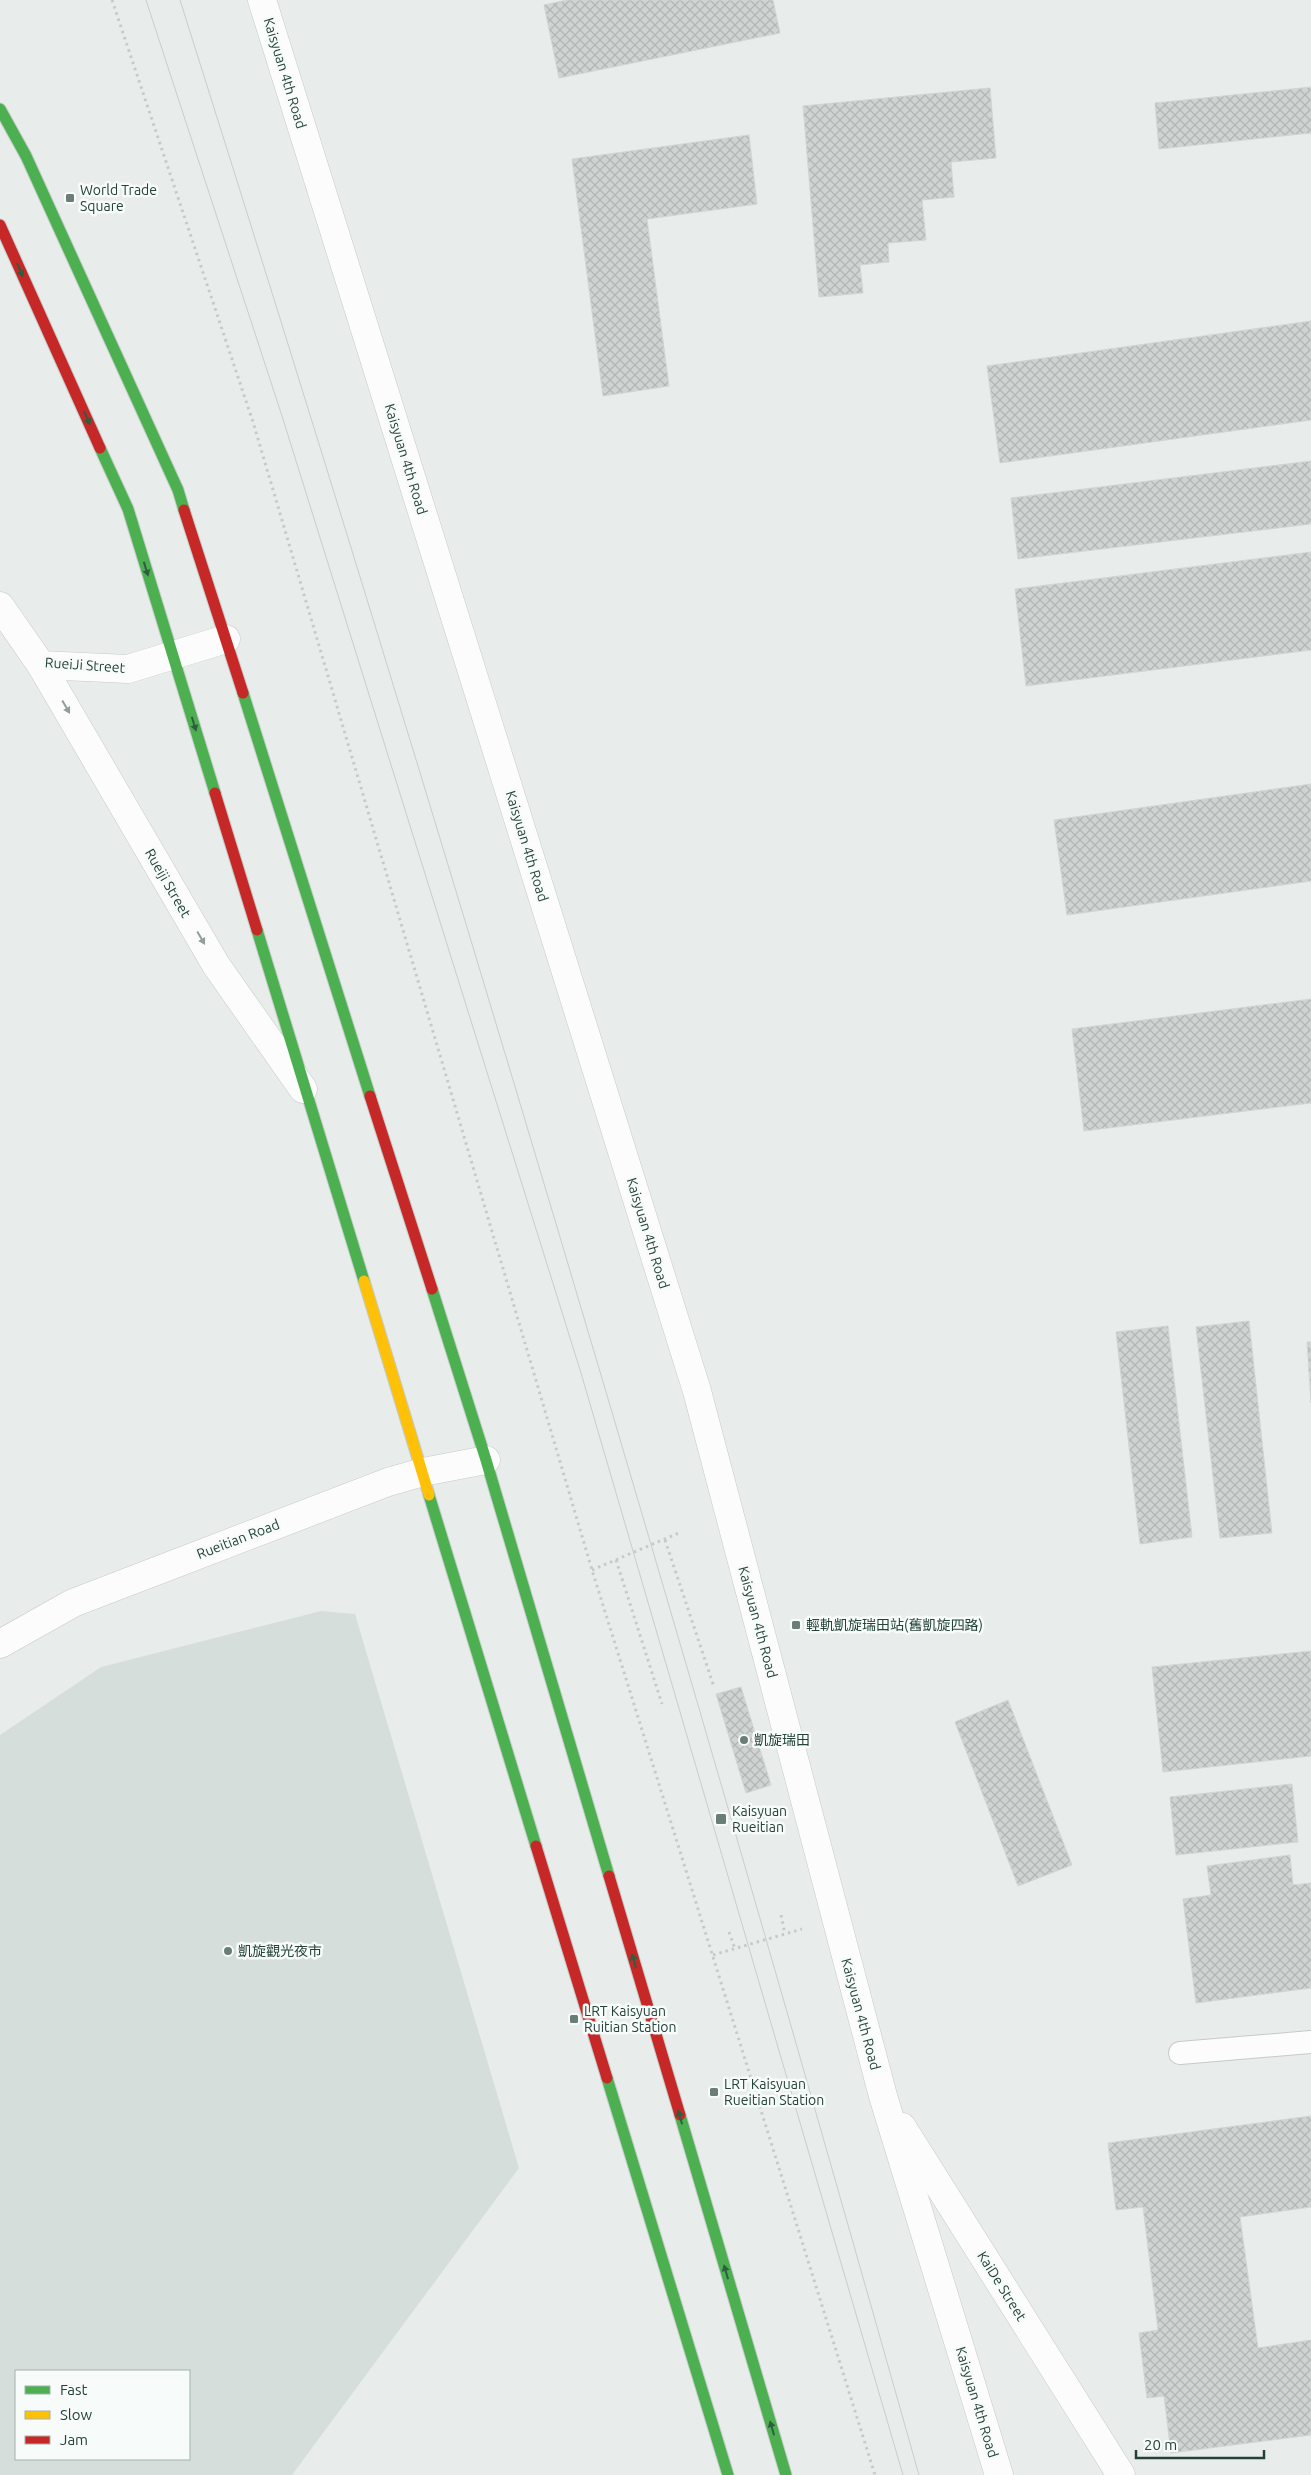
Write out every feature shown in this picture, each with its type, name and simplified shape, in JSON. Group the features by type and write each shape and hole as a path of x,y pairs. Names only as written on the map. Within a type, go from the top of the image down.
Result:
{"street":[{"name":"Kaisyuan 4th Road","path":"262,0 696,1391 883,2096 999,2475"},
{"path":"0,109 26,156 178,490 486,1460 786,2475"},
{"path":"0,225 128,509 728,2475"},
{"name":"RueiJi Street","path":"0,606 41,665 128,669 226,639"},
{"name":"Rueiji Street","path":"41,665 216,965 306,1094"},
{"name":"Rueitian Road","path":"0,1644 73,1603 388,1482 423,1472 486,1460"},
{"name":"KaiDe Street","path":"883,2096 1121,2475"}],"lane":[{"path":"1180,2053 1311,2042"}],"path":[{"path":"112,0 253,422 592,1570 874,2475"},
{"path":"592,1570 681,1532"},
{"path":"665,1540 714,1687"},
{"path":"616,1560 662,1704"},
{"path":"780,1915 785,1934"},
{"path":"713,1955 836,1918"},
{"path":"729,1932 735,1949"}],"shaded area":[{"name":"凱旋觀光夜市","path":"321,1611 355,1614 519,2168 292,2475 0,2475 0,1735 101,1667"}],"building":[{"path":"567,0 773,0 780,33 559,78 544,5"},
{"path":"1311,87 1311,133 1159,149 1155,103"},
{"path":"990,88 996,158 951,162 954,197 922,200 926,240 888,243 889,262 860,265 863,293 819,297 803,106"},
{"path":"749,135 757,204 647,219 669,386 603,396 572,159"},
{"path":"1311,321 1311,420 1000,463 987,366"},
{"path":"1311,461 1311,524 1018,559 1011,498"},
{"path":"1311,552 1311,650 1026,686 1015,589"},
{"path":"1311,784 1311,881 1067,915 1054,820"},
{"path":"1311,999 1311,1103 1084,1131 1072,1029"},
{"path":"1249,1321 1272,1533 1220,1538 1196,1327"},
{"path":"1168,1326 1192,1537 1140,1544 1116,1332"},
{"path":"1307,1342 1311,1342 1311,1403"},
{"path":"1311,1651 1311,1756 1163,1772 1152,1667"},
{"name":"凱旋瑞田","path":"741,1687 771,1785 746,1793 716,1694"},
{"path":"1008,1700 1072,1865 1018,1886 955,1722"},
{"path":"1292,1784 1298,1842 1176,1855 1170,1797"},
{"path":"1290,1855 1293,1885 1311,1883 1311,1988 1196,2003 1183,1899 1211,1895 1207,1866"},
{"path":"1311,2116 1311,2207 1240,2217 1258,2348 1311,2340 1311,2435 1171,2453 1164,2396 1147,2398 1139,2333 1158,2330 1143,2207 1116,2210 1108,2143"}],"tram line":[{"path":"146,0 282,416 581,1373 903,2475"},
{"path":"180,0 372,616 559,1234 831,2164 919,2475"}],"traffic: fast":[{"path":"0,109 26,156 178,490 184,510"},
{"path":"100,448 128,509 215,793"},
{"path":"243,693 370,1096"},
{"path":"257,930 364,1281"},
{"path":"432,1289 486,1460 609,1876"},
{"path":"429,1495 536,1846"},
{"path":"607,2078 728,2475"},
{"path":"680,2115 786,2475"}],"traffic: slow":[{"path":"364,1281 429,1495"}],"traffic: jam":[{"path":"0,225 100,448"},
{"path":"184,510 243,693"},
{"path":"215,793 257,930"},
{"path":"370,1096 432,1289"},
{"path":"536,1846 607,2078"},
{"path":"609,1876 680,2115"}],"place":[{"name":"World Trade Square","path":"70,198"},
{"name":"輕軌凱旋瑞田站(舊凱旋四路)","path":"796,1625"},
{"name":"凱旋瑞田","path":"744,1740"},
{"name":"Kaisyuan Rueitian","path":"721,1819"},
{"name":"凱旋觀光夜市","path":"228,1951"},
{"name":"LRT Kaisyuan Ruitian Station","path":"574,2019"},
{"name":"LRT Kaisyuan Rueitian Station","path":"714,2092"}]}
